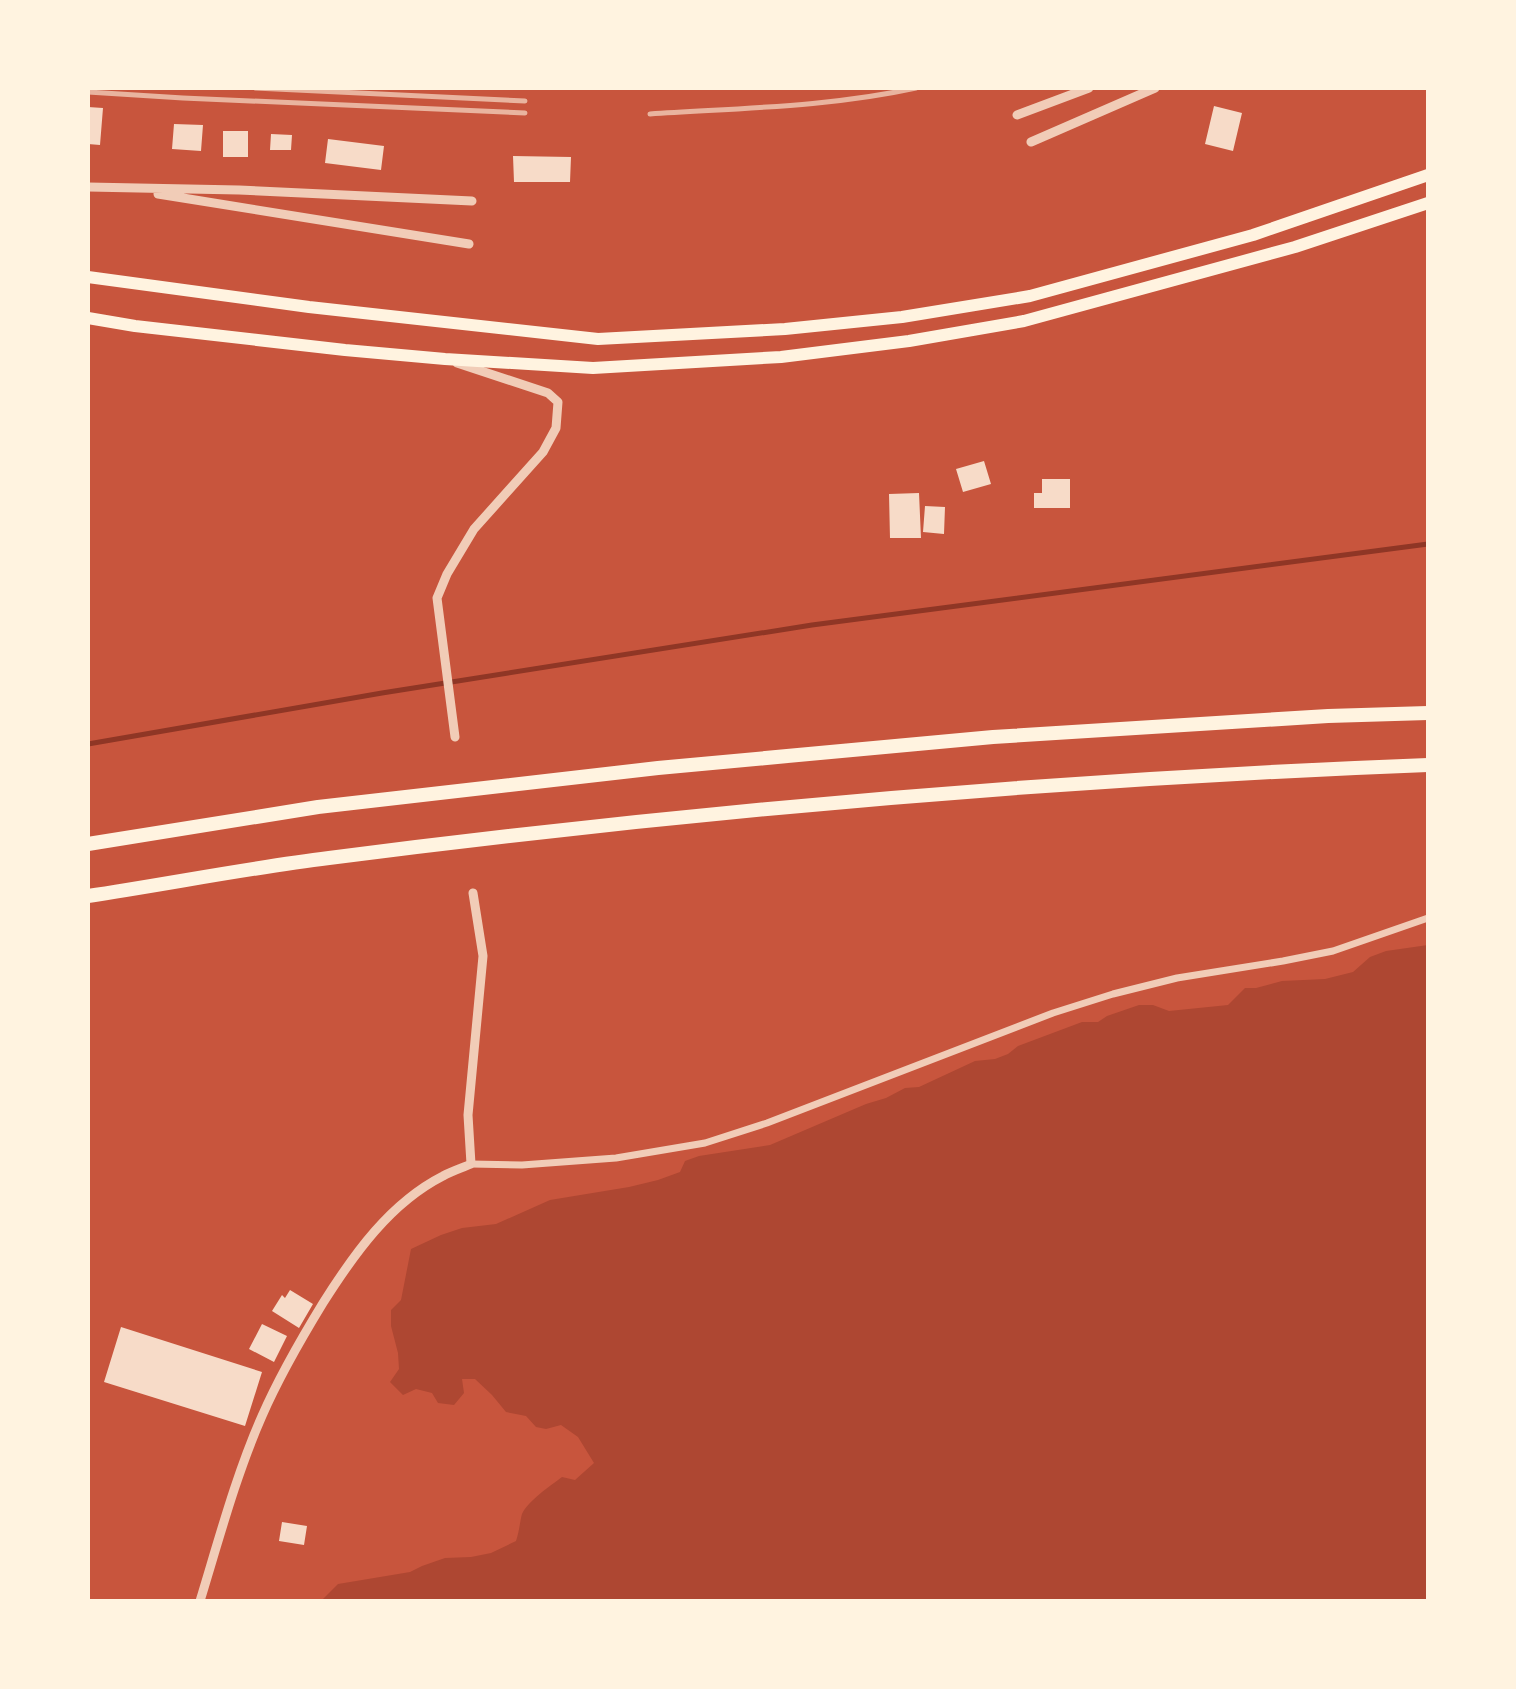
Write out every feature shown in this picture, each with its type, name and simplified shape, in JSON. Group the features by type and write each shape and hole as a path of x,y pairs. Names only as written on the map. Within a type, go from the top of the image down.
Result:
{"highway":[{"path":"88,277 293,305 598,339 785,329 902,317 1030,296 1253,235 1428,175"},
{"path":"88,318 345,350 593,368 781,357 909,341 1024,321 1295,247 1428,203"},
{"path":"88,844 318,807 658,768 993,737 1328,716 1428,713"},
{"path":"88,896 326,858 663,819 997,789 1428,765"}],"street":[{"path":"1017,115 1089,88"},
{"path":"1031,142 1155,88"},
{"path":"88,187 239,190 472,201"},
{"path":"127,189 469,244"},
{"path":"445,359 548,393 558,402 556,428 543,452 474,529 447,574 437,598 455,737"},
{"path":"471,1164 468,1115 483,956 473,893"},
{"path":"200,1601 241,1472 262,1416 290,1360 347,1266 383,1222 443,1175 471,1164 522,1165 616,1158 705,1143 767,1123 1053,1013 1113,994 1177,978 1333,951 1428,918"}],"shaded area":[{"path":"1428,945 1428,1601 321,1601 338,1584 410,1572 445,1558 491,1553 516,1541 522,1514 534,1499 562,1477 575,1480 594,1463 578,1437 561,1425 546,1429 536,1427 526,1416 506,1412 475,1379 462,1379 464,1393 454,1405 438,1403 432,1393 416,1389 403,1395 390,1382 399,1369 391,1310 401,1300 411,1249 462,1228 496,1224 550,1200 658,1180 680,1172 685,1161 699,1156 770,1145 905,1088 919,1087 975,1061 995,1059 1018,1046 1082,1022 1098,1022 1139,1005 1153,1005 1169,1011 1228,1005 1245,988 1282,981 1325,979 1353,972 1370,957 1386,951"}],"building":[{"path":"1214,106 1242,113 1233,151 1205,144"},
{"path":"88,107 103,108 100,145 88,144"},
{"path":"174,124 203,125 201,151 172,149"},
{"path":"223,131 248,131 248,157 223,157"},
{"path":"271,134 292,135 291,150 270,150"},
{"path":"328,139 384,146 381,170 325,163"},
{"path":"513,156 571,157 570,182 514,182"},
{"path":"984,461 991,484 963,492 956,469"},
{"path":"1042,479 1070,479 1070,508 1034,508 1034,493 1042,493"},
{"path":"919,493 921,538 890,538 889,494"},
{"path":"925,506 945,507 944,534 923,532"},
{"path":"290,1290 313,1304 299,1328 272,1311 282,1295 285,1298"},
{"path":"262,1324 287,1336 274,1362 249,1349"},
{"path":"121,1327 262,1372 245,1426 104,1382"},
{"path":"282,1522 307,1526 304,1545 279,1541"}],"waterway":[{"path":"88,744 382,693 812,625 1428,544"}],"railway":[{"path":"255,88 525,101"},
{"path":"650,114 817,103 916,88"},
{"path":"88,92 525,113"}]}
